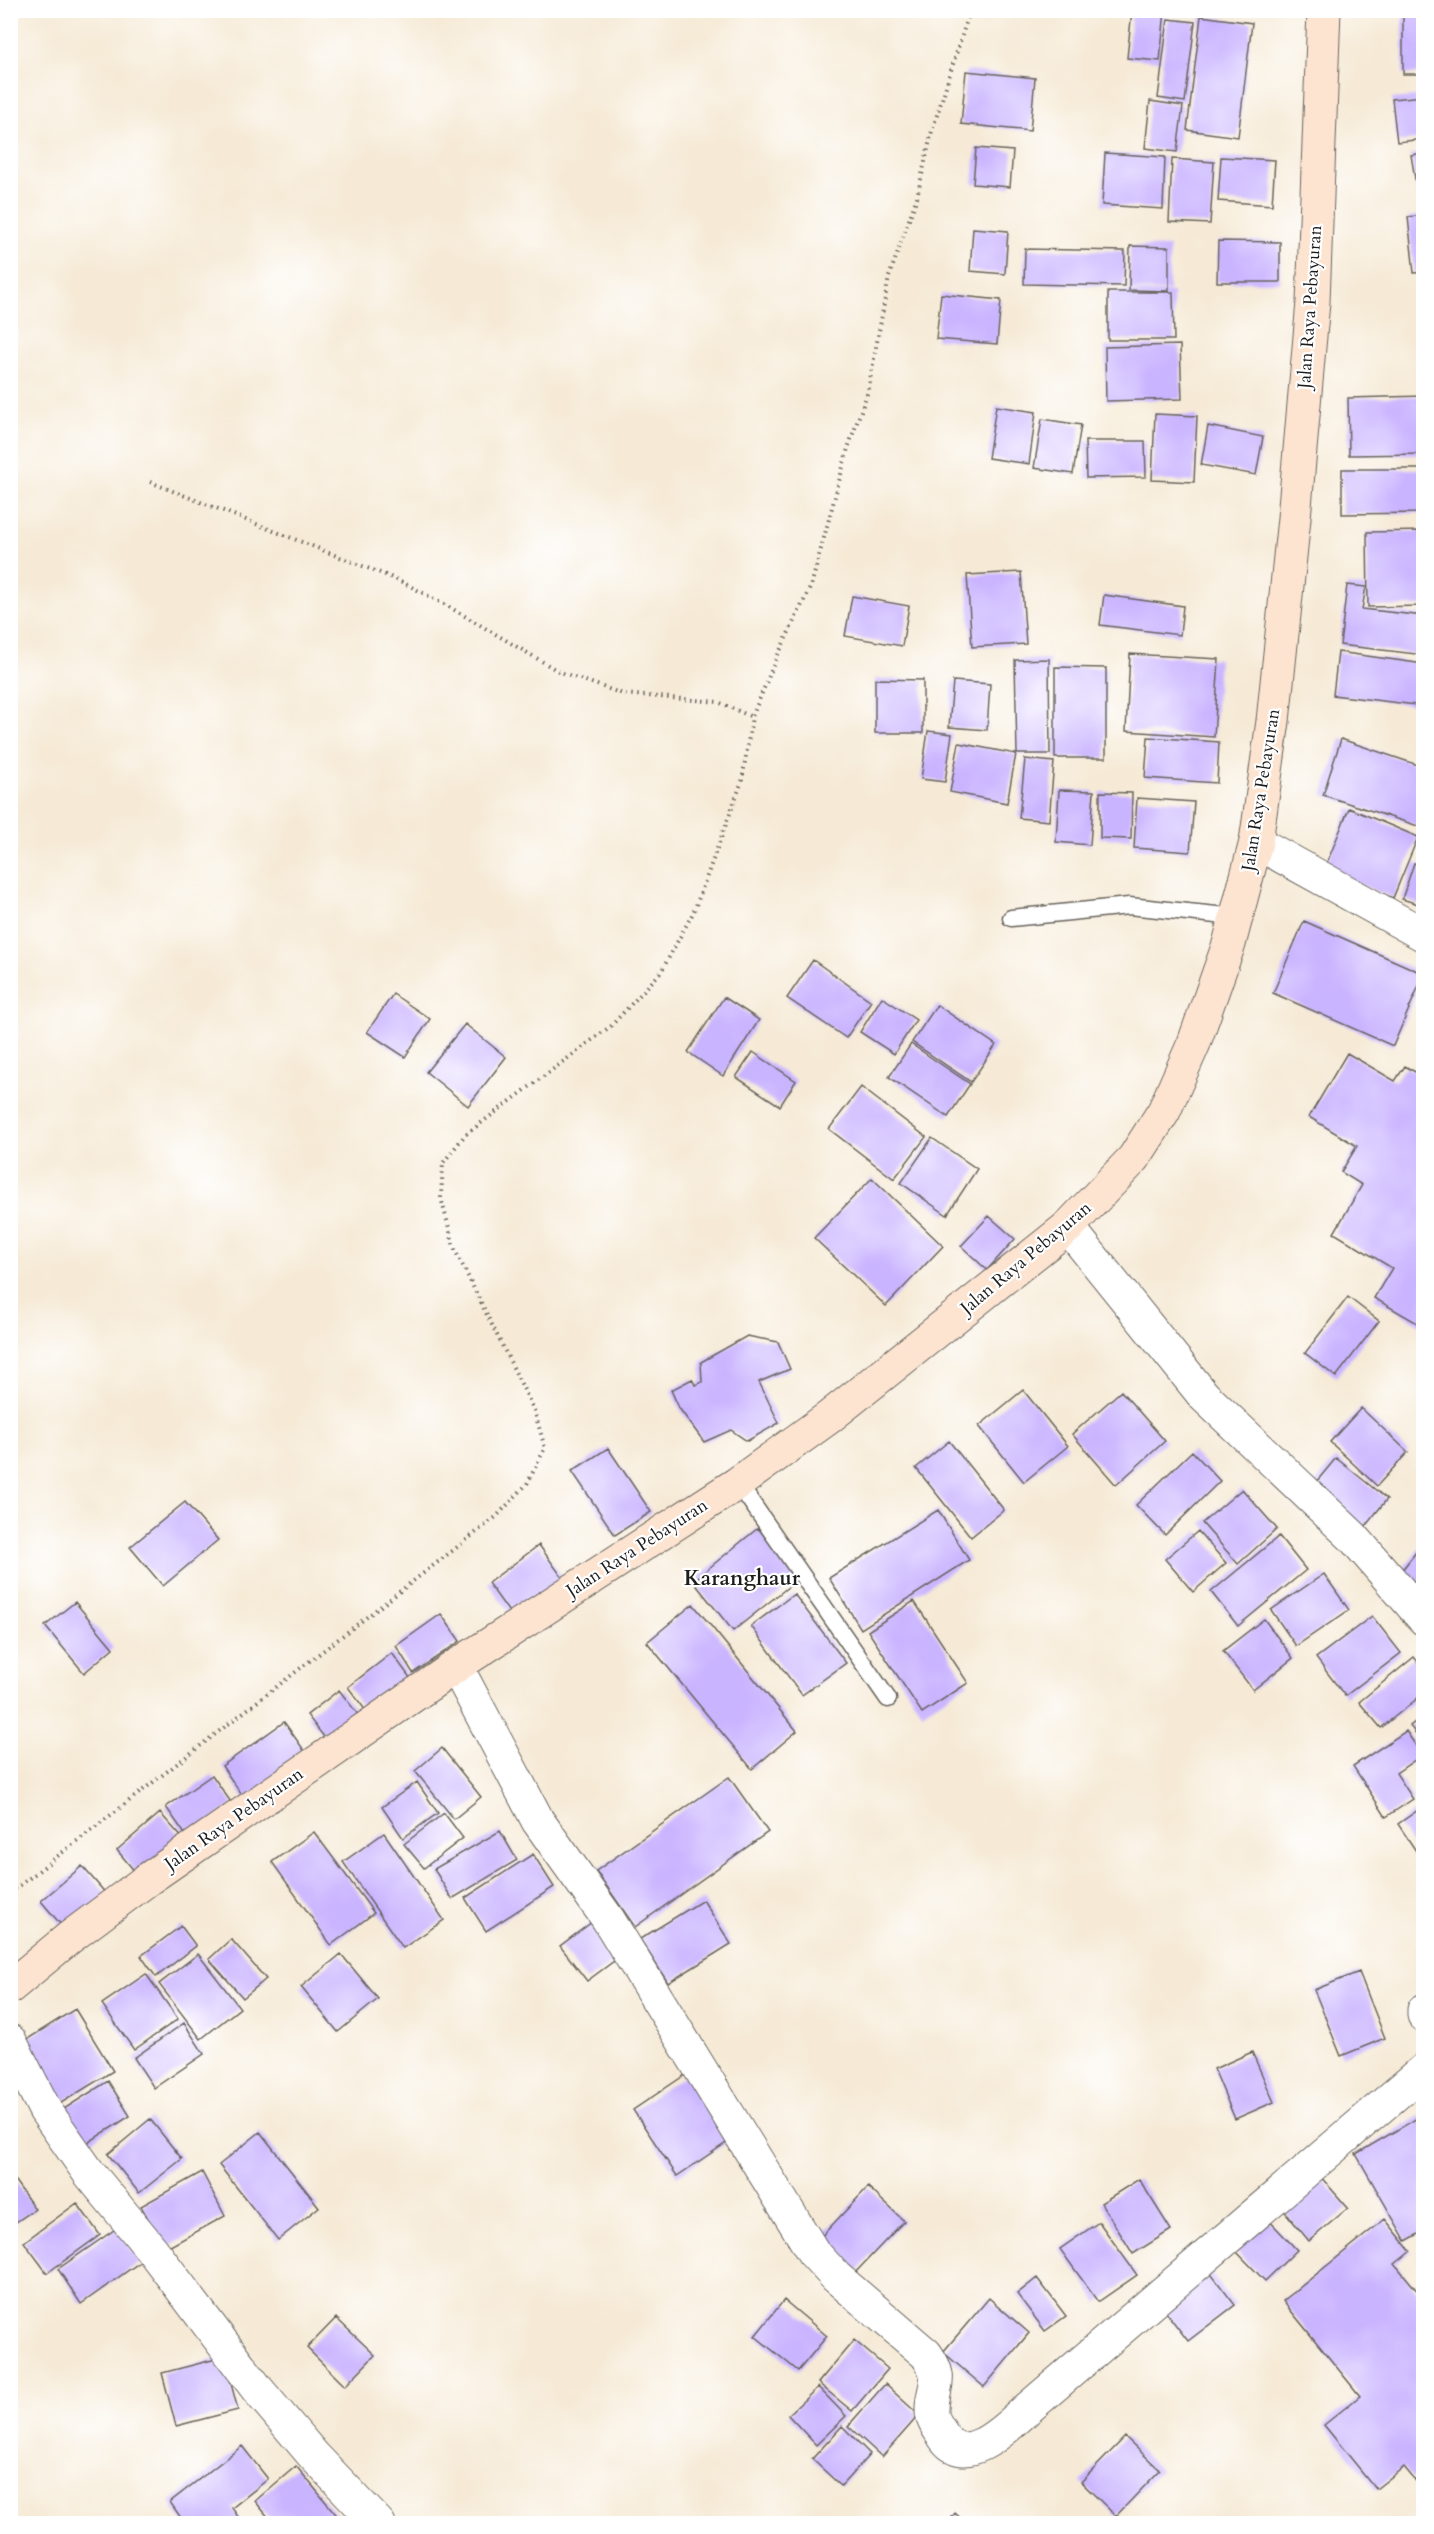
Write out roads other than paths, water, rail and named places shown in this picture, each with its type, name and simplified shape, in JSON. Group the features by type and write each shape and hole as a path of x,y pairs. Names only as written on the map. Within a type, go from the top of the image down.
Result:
{"main road":[{"name":"Jalan Raya Pebayuran","path":"10,1987 69,1938 148,1879 456,1666 738,1482 889,1371 1068,1227 1134,1158 1164,1111 1194,1043 1236,917 1256,842 1277,687 1313,302 1324,10"}],"street":[{"path":"1256,842 1424,935"},
{"path":"1068,1227 1204,1396 1353,1537 1424,1619"},
{"path":"456,1666 538,1821 608,1919 813,2252 836,2277 926,2354 935,2367 937,2385 932,2413 948,2442 960,2449 971,2449 986,2443 1424,2070"},
{"path":"1424,2010 1424,2015"},
{"path":"10,2041 45,2110 89,2173 153,2252 258,2390 314,2456 379,2523"}],"lane":[{"path":"1011,918 1129,906 1236,917"},
{"path":"738,1482 888,1700"}],"district":[{"name":"Karanghaur","path":"742,1578"}]}
